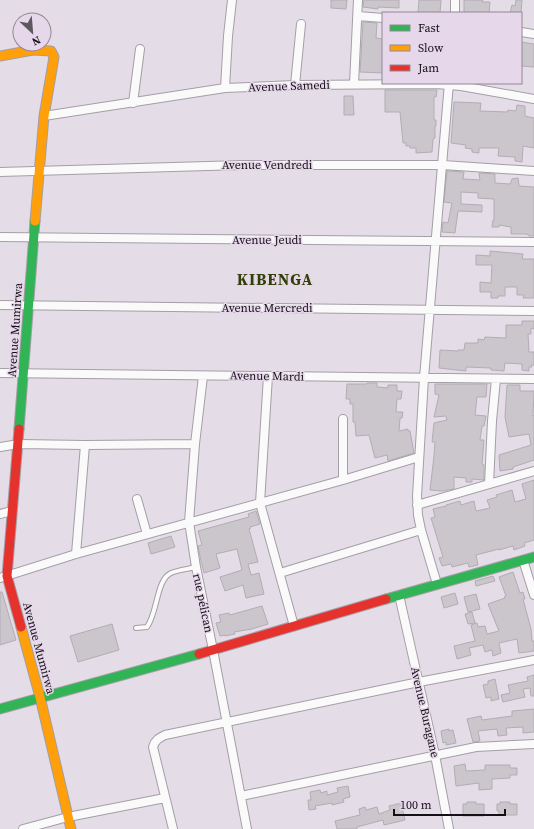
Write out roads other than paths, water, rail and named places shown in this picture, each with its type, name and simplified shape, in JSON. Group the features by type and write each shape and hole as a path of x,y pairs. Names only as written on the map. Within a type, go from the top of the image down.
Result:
{"street":[{"path":"225,88 232,0"},
{"path":"354,84 358,0"},
{"path":"455,0 455,12"},
{"path":"358,16 382,18"},
{"path":"295,85 301,24"},
{"path":"522,32 534,34"},
{"name":"Avenue Mumirwa","path":"0,56 47,49 51,50 54,57 44,116 19,444 4,577 40,697 71,829"},
{"path":"133,102 140,49"},
{"path":"437,584 421,530 417,505 424,378 443,165 448,84"},
{"name":"Avenue Samedi","path":"44,116 225,88 295,85 448,84 534,99"},
{"name":"Avenue Vendredi","path":"0,172 242,165 443,165 534,171"},
{"name":"Avenue Jeudi","path":"0,237 534,242"},
{"name":"Avenue Mercredi","path":"0,305 534,311"},
{"name":"Avenue Mardi","path":"0,374 534,379"},
{"name":"rue pélican","path":"203,376 195,444 189,522 196,567 241,796 246,829"},
{"path":"268,376 260,503 294,626"},
{"path":"489,484 496,379"},
{"path":"343,419 343,480"},
{"path":"0,447 19,444 85,446 195,444"},
{"path":"76,554 85,446"},
{"path":"4,577 76,554 343,480 419,457"},
{"path":"417,505 534,472"},
{"path":"137,499 147,534"},
{"path":"0,514 12,511"},
{"path":"280,573 421,530"},
{"path":"0,709 213,650 534,557"},
{"path":"523,560 534,595"},
{"name":"Avenue Buragane","path":"399,595 435,755 449,829"},
{"path":"172,829 153,747 154,742 165,735 419,682 534,660"},
{"path":"241,796 476,747 534,744"},
{"path":"23,829 68,817 165,798"}],"lane":[{"path":"136,628 147,627 152,620 162,580 171,573 196,567"}],"district":[{"name":"KIBENGA","path":"275,279"}]}
